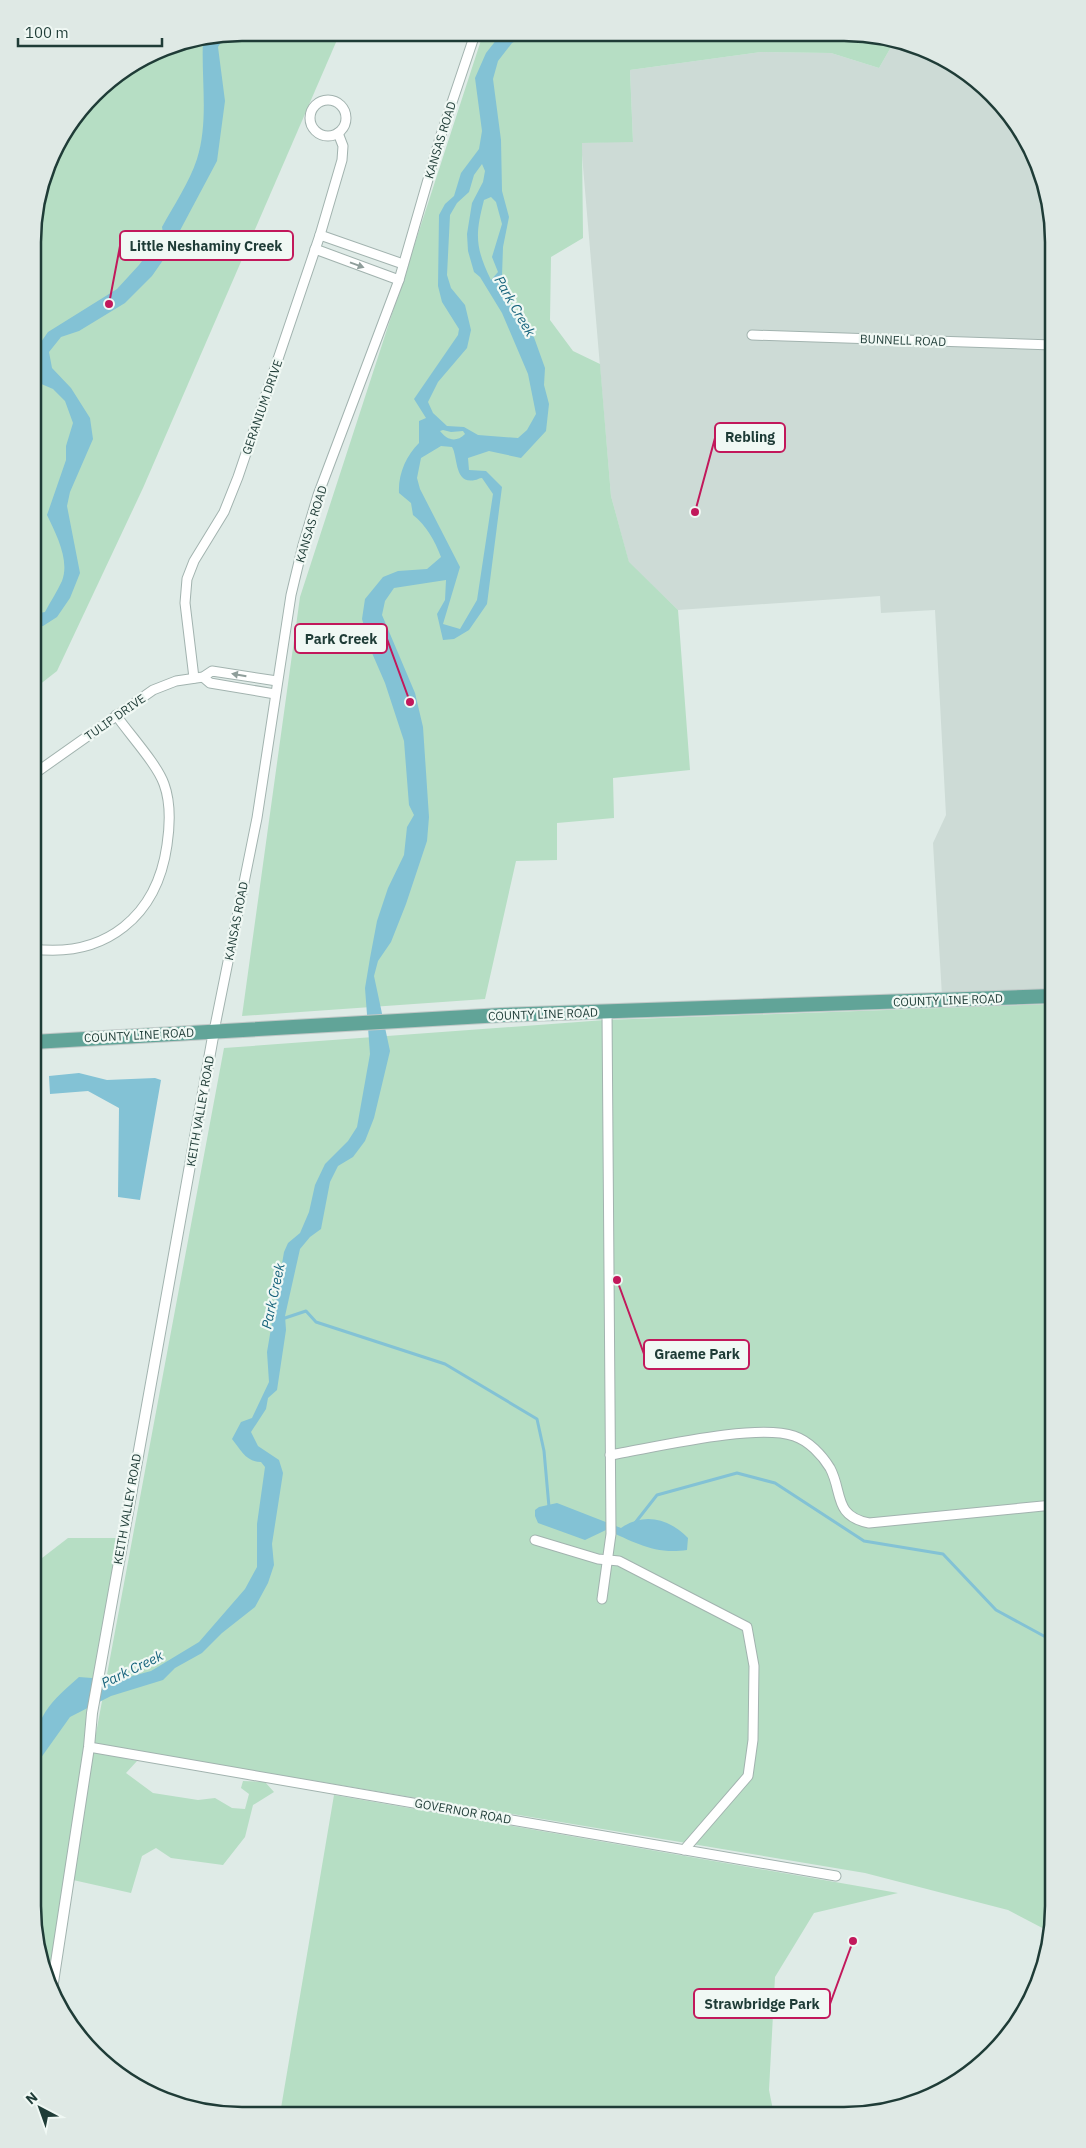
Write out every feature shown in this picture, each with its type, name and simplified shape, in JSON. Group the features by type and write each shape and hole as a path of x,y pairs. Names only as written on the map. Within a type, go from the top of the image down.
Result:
{"main road":[{"name":"COUNTY LINE ROAD","path":"41,1042 386,1021 607,1011 764,1008 1045,996"}],"street":[{"name":"KANSAS ROAD","path":"214,1031 256,818 291,595 310,520 399,280 440,138 473,41"},
{"name":"GERANIUM DRIVE","path":"326,100 332,101 341,107 345,123 338,133 328,136 322,135 312,128 310,116 315,106 326,100"},
{"name":"GERANIUM DRIVE","path":"194,678 185,604 187,579 194,561 210,538 231,496 315,250 342,160 343,146 338,133"},
{"path":"320,235 403,264"},
{"path":"315,250 399,280"},
{"name":"BUNNELL ROAD","path":"752,335 1045,345"},
{"name":"TULIP DRIVE","path":"41,769 153,690 176,681 204,677 212,671 277,681"},
{"name":"TULIP DRIVE","path":"204,677 210,683 275,694"},
{"path":"41,949 79,948 99,942 119,932 143,909 156,886 162,870 169,830 167,796 164,783 116,715"},
{"path":"602,1599 611,1534 607,1011"},
{"name":"KEITH VALLEY ROAD","path":"54,1976 89,1747 92,1713 214,1031"},
{"path":"610,1455 742,1434 772,1433 794,1436 810,1445 831,1470 841,1506 861,1521 868,1523 1045,1506"},
{"path":"535,1540 581,1554 619,1561 747,1627 754,1666 753,1740 748,1776 684,1850"},
{"name":"GOVERNOR ROAD","path":"89,1747 836,1876"}],"shaded area":[{"path":"891,47 896,48 933,62 956,75 976,91 995,110 1018,142 1034,177 1041,203 1045,242 1045,990 942,996 933,843 946,815 935,610 881,613 880,596 678,610 629,563 611,496 581,143 633,141 630,70 761,52 831,53 879,68"}],"green space":[{"path":"242,41 337,41 143,488 57,671 41,684 41,242 48,190 62,153 75,130 110,91 142,68 177,52 203,45"},
{"path":"481,41 844,41 891,47 879,68 831,53 761,52 630,70 633,142 582,143 583,238 551,257 550,320 573,351 600,364 611,496 629,562 678,610 690,770 613,778 614,818 557,823 557,860 516,861 485,999 242,1016 300,597"},
{"path":"1045,1004 1045,1906 1043,1928 1008,1910 865,1873 94,1744 224,1048 605,1020"},
{"path":"68,1538 118,1538 53,1974 45,1945 41,1906 41,1559"},
{"path":"92,1751 137,1761 126,1773 153,1793 198,1800 215,1798 232,1808 245,1809 249,1794 241,1788 243,1781 265,1782 274,1792 253,1805 245,1837 223,1865 171,1858 156,1848 142,1856 131,1893 73,1880"},
{"path":"334,1795 898,1893 814,1913 775,1977 769,2090 772,2107 281,2107"}],"water":[{"path":"495,41 516,41 498,61 493,79 501,140 502,191 509,217 503,247 502,276 510,304 531,329 545,368 544,385 549,404 546,431 521,458 489,451 468,458 469,470 486,471 502,487 487,604 469,630 454,639 443,640 437,614 445,600 446,580 394,588 385,601 382,615 415,693 423,727 429,817 427,841 406,904 391,942 378,961 374,976 390,1051 374,1118 365,1141 353,1157 338,1166 330,1182 321,1229 310,1237 300,1249 285,1316 286,1330 277,1390 268,1398 266,1409 251,1432 258,1446 279,1460 283,1473 272,1544 274,1565 268,1583 255,1607 222,1633 202,1653 175,1668 163,1680 111,1696 70,1717 41,1758 42,1717 57,1698 79,1677 118,1680 151,1671 199,1642 245,1589 257,1567 257,1524 265,1467 261,1462 248,1458 232,1439 241,1422 252,1418 269,1382 267,1352 284,1252 288,1243 300,1233 309,1212 315,1185 325,1164 348,1141 357,1127 370,1054 365,988 370,958 377,921 388,888 404,855 407,827 414,815 409,805 404,741 385,683 372,653 362,619 365,599 383,577 398,571 427,569 441,557 430,534 413,515 411,503 399,493 399,486 404,466 410,454 419,443 419,421 426,418 414,399 458,335 459,329 442,302 438,286 439,215 445,204 454,196 461,173 479,149 482,131 475,78 486,53","holes":["482,164 485,171 483,182 472,203 467,234 468,251 474,272 480,277 502,313 528,374 536,414 527,430 518,438 478,435 464,427 447,426 433,413 428,402 438,382 467,348 471,330 465,305 451,288 447,275 450,215 457,203 469,192 474,175","491,197 496,202 502,224 492,257 498,272 491,280 482,258 478,241 479,223 484,200","440,431 451,432 463,431 465,434 458,439 452,439 446,437","441,446 452,447 458,469 463,478 468,480 482,478 493,494 477,600 460,629 443,624 460,567 420,489 417,478 421,458"]},
{"path":"221,43 218,47 225,101 217,161 168,253 152,276 125,303 79,331 61,337 49,352 52,368 71,388 90,418 93,439 70,492 67,506 80,573 70,598 57,617 41,626 41,613 45,612 62,581 64,573 61,547 47,515 66,460 66,446 73,423 65,401 53,389 41,384 41,342 48,332 117,289 139,265 163,233 162,227 190,177 201,145 204,115 203,45"},
{"path":"79,1073 107,1080 155,1078 161,1080 140,1200 118,1197 119,1108 88,1091 50,1094 49,1076"},
{"path":"557,1503 621,1528 639,1520 648,1519 665,1522 681,1531 688,1538 687,1550 665,1551 655,1549 606,1530 585,1540 538,1523 535,1510 539,1507"}],"waterway":[{"path":"282,1319 306,1311 316,1322 445,1364 537,1419 544,1451 549,1507"},
{"path":"635,1523 657,1495 737,1473 775,1483 864,1541 943,1554 996,1610 1045,1637"}],"place":[{"name":"Little Neshaminy Creek","path":"109,304"},
{"name":"Rebling","path":"695,512"},
{"name":"Park Creek","path":"410,702"},
{"name":"Graeme Park","path":"617,1280"},
{"name":"Strawbridge Park","path":"853,1941"}]}
